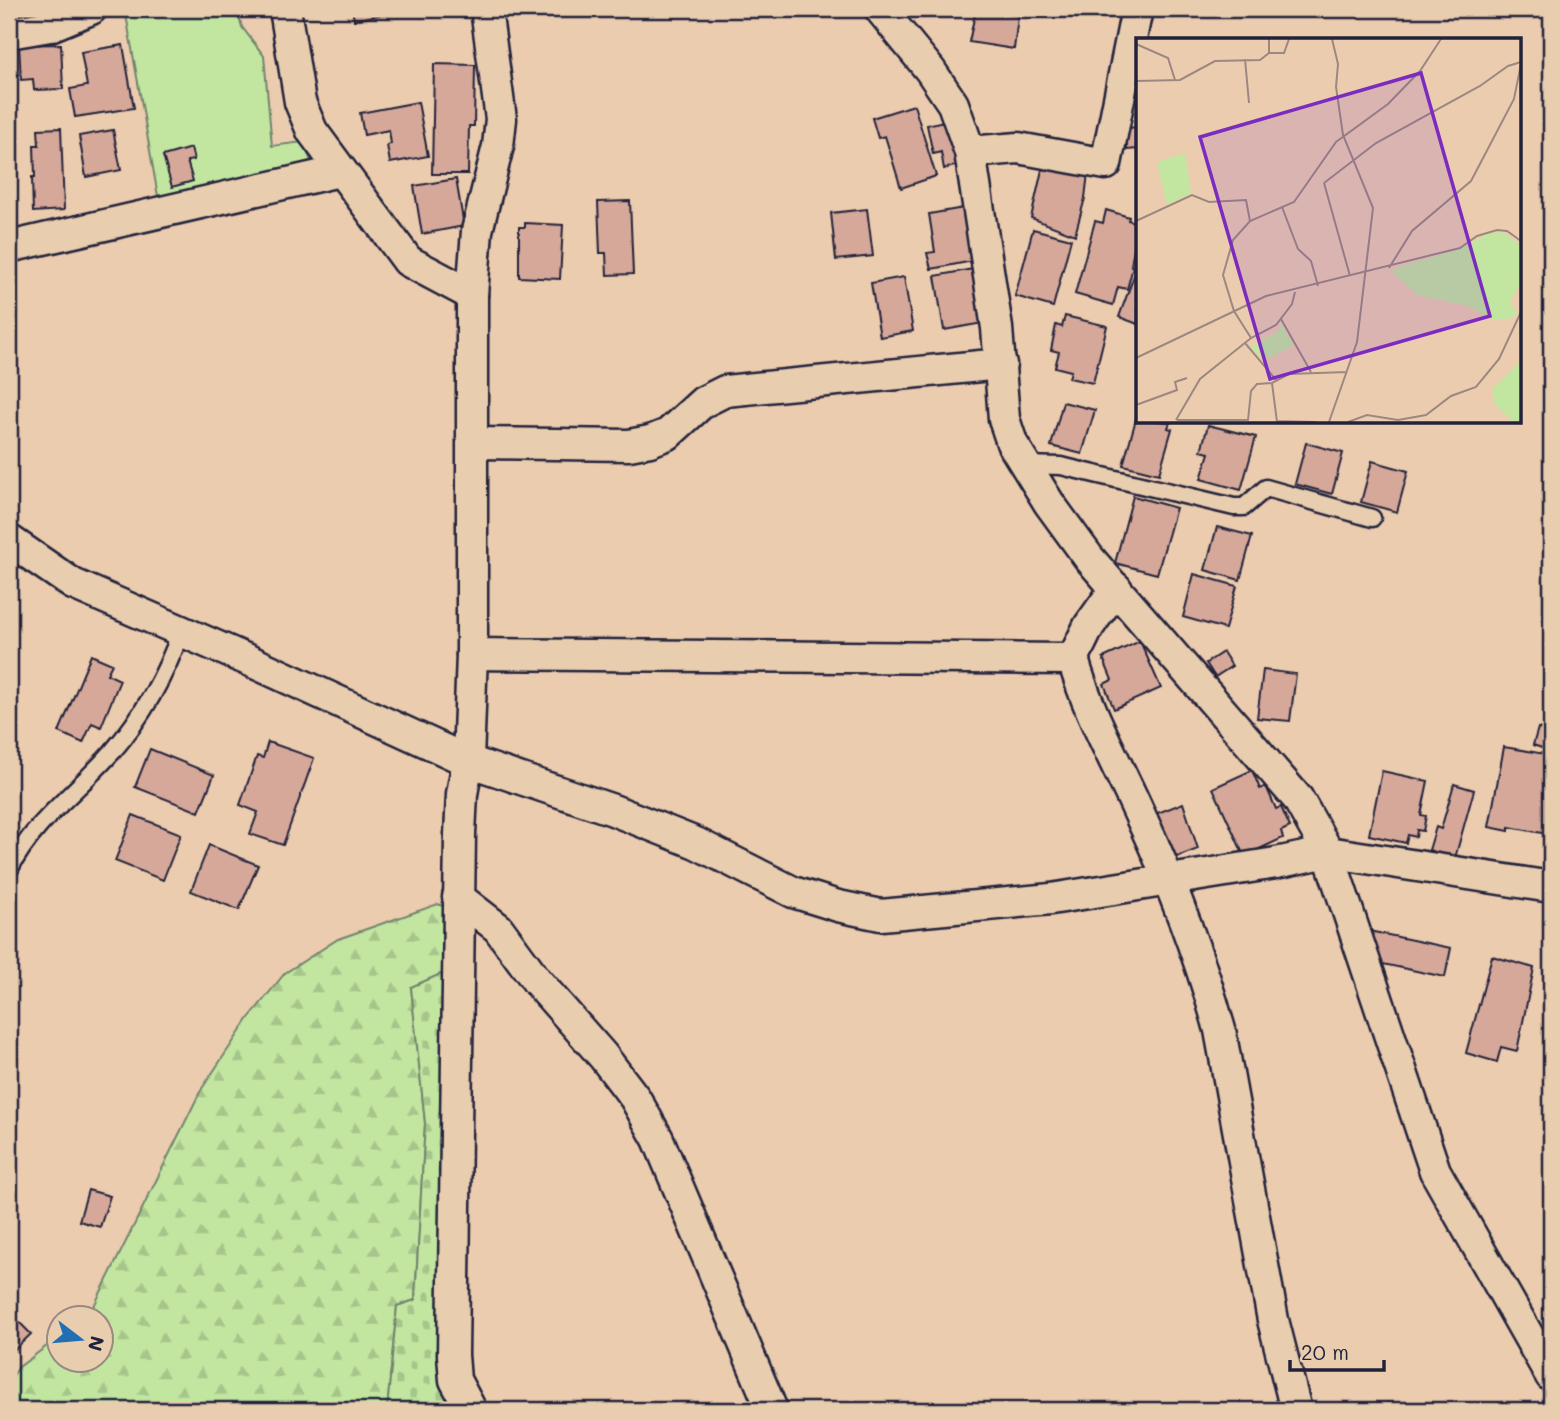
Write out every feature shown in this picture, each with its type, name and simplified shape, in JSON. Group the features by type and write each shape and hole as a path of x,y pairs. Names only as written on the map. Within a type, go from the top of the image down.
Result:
{"street":[{"path":"9,33 50,26 91,9"},
{"path":"285,9 300,102 312,131 408,261 472,295"},
{"path":"471,1410 455,1380 453,1355 458,897 462,794 468,761 472,654 472,295 477,231 498,146 501,119 486,9"},
{"path":"880,9 930,70 953,104 970,152 1000,364 1006,430 1025,466 1089,558 1297,799 1328,852 1435,1171 1551,1376"},
{"path":"970,152 1018,148 1106,164 1138,9"},
{"path":"9,247 340,171"},
{"path":"473,443 629,445 668,433 703,402 725,391 1000,364"},
{"path":"9,540 73,584 468,761 613,810 684,838 793,891 838,906 881,915 1051,899 1276,863 1328,852 1551,887"},
{"path":"1116,588 1089,626 1073,659 1082,692 1168,880 1207,984 1220,1030 1273,1320 1296,1410"},
{"path":"472,654 1073,659"},
{"path":"458,897 498,928 537,981 603,1056 635,1098 657,1139 772,1410"}],"lane":[{"path":"1025,466 1062,466 1234,508 1244,507 1266,488 1372,518"},
{"path":"9,870 39,825 130,730 166,675 181,631"}],"green space":[{"path":"125,9 237,9 242,27 264,56 272,146 303,142 311,161 299,168 159,202"},
{"path":"438,904 449,909 450,970 411,987 425,1123 415,1300 397,1306 387,1410 9,1410 9,1381 19,1367 46,1347 46,1374 116,1374 116,1304 95,1304 201,1090 249,1018 285,973 338,939"},
{"path":"450,970 464,1410 387,1410 397,1306 415,1300 425,1123 411,987"}],"building":[{"path":"352,9 398,9 399,11 354,20"},
{"path":"976,9 1019,9 1014,49 969,42"},
{"path":"61,44 63,89 34,90 33,79 21,80 19,45"},
{"path":"123,45 134,108 75,117 70,89 87,86 81,52"},
{"path":"434,64 475,65 474,126 469,126 468,174 432,174"},
{"path":"418,102 428,156 390,163 387,145 391,144 389,130 364,135 360,113"},
{"path":"914,105 936,176 901,188 885,136 878,138 872,118"},
{"path":"948,120 958,165 944,169 941,152 933,154 927,125"},
{"path":"1136,127 1136,149 1127,150 1127,128"},
{"path":"61,128 64,210 33,212 32,177 35,177 34,145 39,145 38,129"},
{"path":"113,130 121,170 86,177 79,136"},
{"path":"191,148 194,160 187,161 193,181 172,187 163,156"},
{"path":"1044,161 1088,173 1085,198 1075,235 1031,218"},
{"path":"456,179 464,226 422,234 414,186"},
{"path":"630,201 633,274 607,275 606,253 600,253 598,202"},
{"path":"964,208 973,261 931,269 927,253 935,252 929,214"},
{"path":"867,209 873,256 836,260 831,213"},
{"path":"1106,210 1129,217 1128,220 1136,222 1133,267 1127,289 1118,287 1113,305 1075,294 1095,221 1103,223"},
{"path":"525,223 563,225 560,279 519,277 519,227 525,227"},
{"path":"1033,229 1071,239 1053,307 1015,296"},
{"path":"973,269 983,323 944,330 935,276"},
{"path":"1135,273 1136,273 1136,323 1119,317"},
{"path":"904,277 913,331 880,337 871,283"},
{"path":"1065,316 1107,326 1093,383 1069,378 1071,371 1055,367 1059,352 1051,350 1056,325 1062,327"},
{"path":"1063,402 1095,410 1082,454 1051,446"},
{"path":"1136,419 1136,424 1169,424 1168,428 1172,429 1159,474 1123,465"},
{"path":"1208,425 1256,437 1241,490 1201,479 1209,453 1201,451"},
{"path":"1306,443 1343,453 1332,494 1295,484"},
{"path":"1372,461 1408,471 1397,512 1361,502"},
{"path":"1133,496 1176,508 1157,574 1115,563"},
{"path":"1217,527 1252,536 1240,580 1205,570"},
{"path":"1194,574 1237,586 1225,629 1183,617"},
{"path":"1140,641 1161,688 1114,709 1104,684 1112,680 1103,658"},
{"path":"1223,652 1232,666 1215,677 1206,663"},
{"path":"91,655 112,664 107,674 120,680 101,727 92,723 83,743 59,732"},
{"path":"1263,670 1296,674 1290,721 1257,718"},
{"path":"1538,728 1551,732 1551,751 1533,745"},
{"path":"268,742 314,758 283,845 250,834 258,812 240,805 257,756 263,758"},
{"path":"1504,747 1551,755 1551,817 1548,834 1509,827 1509,831 1489,827"},
{"path":"150,749 214,775 199,812 135,787"},
{"path":"1252,770 1260,789 1266,786 1276,809 1281,807 1290,827 1281,831 1283,838 1244,856 1213,788"},
{"path":"1382,771 1428,781 1421,815 1426,816 1423,831 1417,830 1416,837 1408,835 1406,843 1369,835"},
{"path":"1454,784 1474,790 1455,858 1429,850 1436,827 1441,829"},
{"path":"1183,803 1198,849 1172,859 1155,814"},
{"path":"133,815 181,834 163,880 115,861"},
{"path":"209,845 258,865 239,910 191,891"},
{"path":"1369,931 1451,948 1445,977 1378,963"},
{"path":"1492,956 1534,968 1517,1051 1501,1047 1497,1062 1466,1053"},
{"path":"88,1190 110,1196 100,1227 79,1221"},
{"path":"17,1320 31,1334 9,1355 9,1328"},
{"path":"1388,1403 1437,1404 1437,1410 1387,1410"}]}
